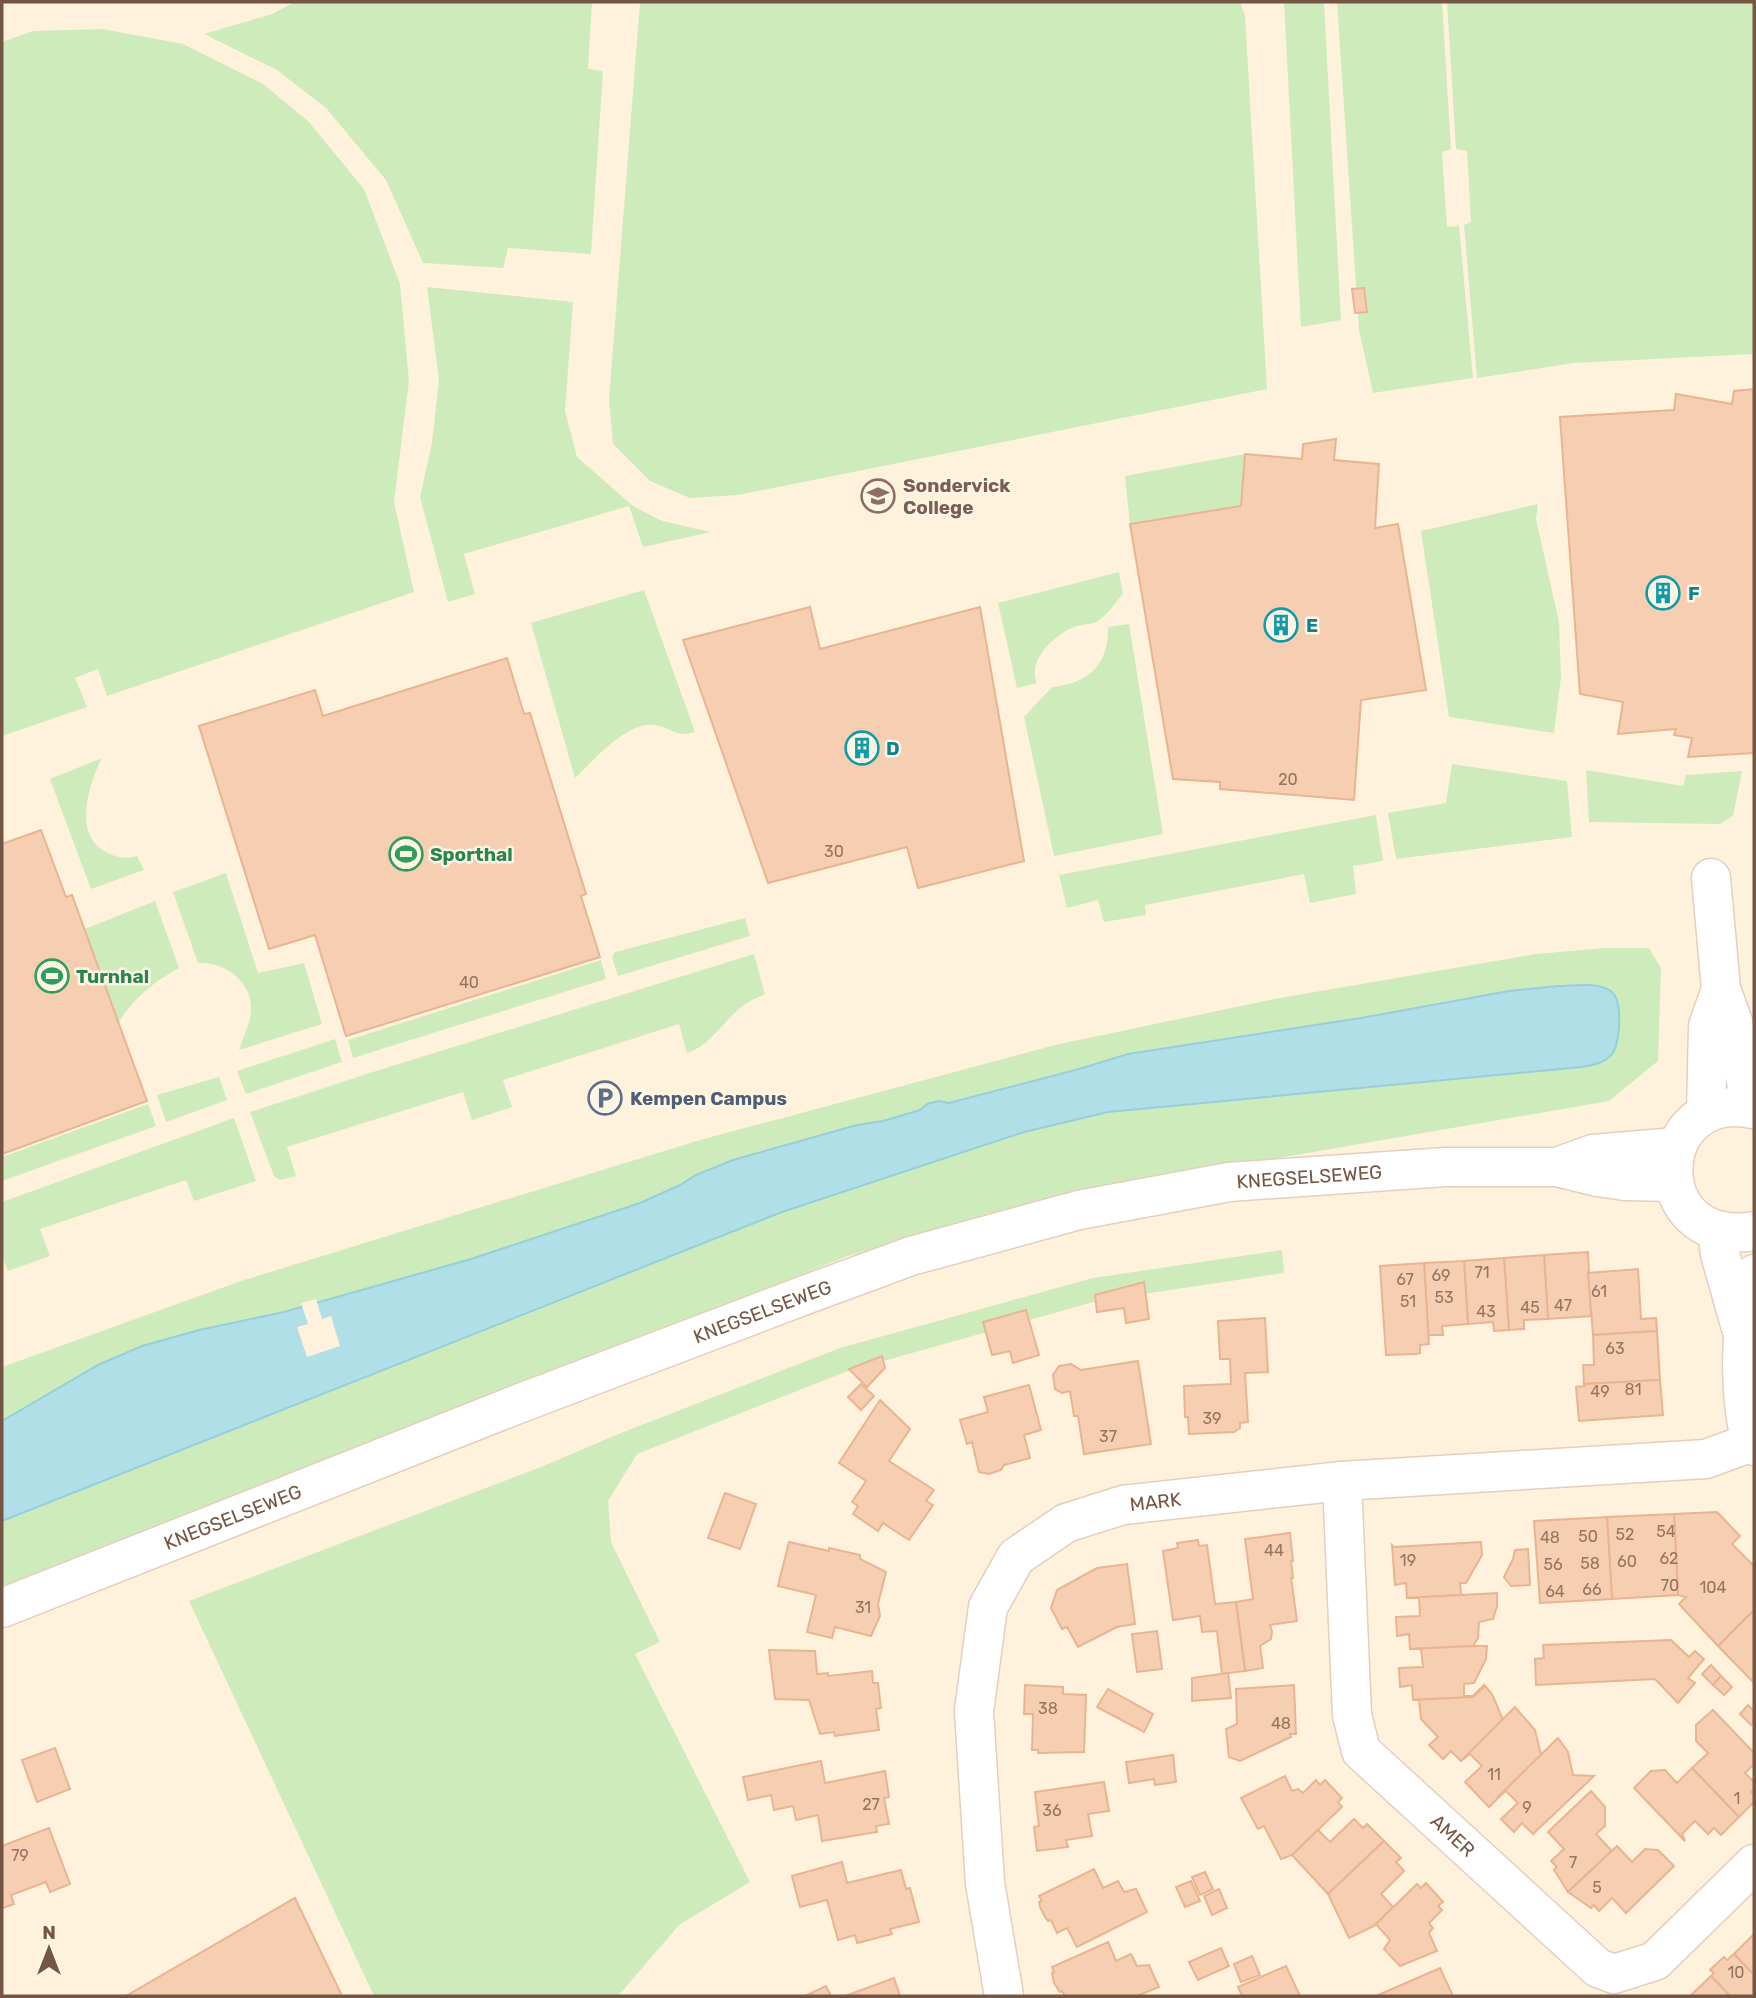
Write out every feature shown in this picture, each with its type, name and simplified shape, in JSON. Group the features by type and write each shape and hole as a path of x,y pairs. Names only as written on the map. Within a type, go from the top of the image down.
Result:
{"street":[{"path":"1711,878 1721,989 1733,1022 1753,1109 1729,1107 1706,1113 1688,1128 1674,1165 1681,1203 1696,1220 1736,1231 1720,1254 1743,1337"},
{"path":"1706,1113 1708,1026 1721,989"},
{"name":"KNEGSELSEWEG","path":"2,1608 519,1404 911,1255 1079,1210 1229,1182 1446,1167 1557,1167 1625,1181 1674,1165"},
{"path":"1753,1444 1744,1390 1743,1337 1754,1274"},
{"name":"MARK","path":"1004,1996 985,1883 974,1711 988,1607 1016,1557 1066,1523 1123,1505 1342,1481 1706,1459 1753,1444"},
{"name":"AMER","path":"1342,1481 1352,1715 1362,1751 1598,1968 1614,1974 1655,1961 1754,1864"}],"green space":[{"path":"295,2 592,2 588,69 603,71 591,254 508,248 503,268 423,263 386,180 326,108 277,70 204,34 272,14"},
{"path":"640,2 1240,2 1245,16 1267,389 738,495 690,498 650,481 613,444 609,400"},
{"path":"1284,2 1324,2 1341,320 1301,327"},
{"path":"1337,2 1442,2 1451,149 1442,152 1447,227 1459,226 1473,378 1373,393 1359,330"},
{"path":"1447,2 1754,2 1754,354 1574,363 1477,378 1464,225 1471,222 1467,151 1456,149"},
{"path":"103,29 183,44 263,84 308,121 364,189 400,284 409,381 394,502 414,592 107,696 98,669 75,678 87,707 2,736 2,42 33,31"},
{"path":"427,287 573,302 565,411 577,457 633,506 662,521 711,532 643,547 629,506 464,554 475,594 448,602 420,497 432,443 439,380"},
{"path":"1245,454 1241,506 1130,524 1125,476"},
{"path":"1538,504 1536,519 1559,622 1561,677 1554,733 1449,717 1421,531"},
{"path":"1119,572 1123,594 1110,610 1096,622 1074,627 1058,636 1039,657 1035,674 1037,683 1017,688 998,603"},
{"path":"644,590 695,732 678,733 654,725 633,729 601,752 575,778 531,623"},
{"path":"1129,624 1163,834 1054,856 1024,717 1052,687 1076,682 1094,670 1105,652 1108,627"},
{"path":"102,758 92,781 86,808 89,833 96,844 110,854 121,857 137,856 144,870 91,889 50,779"},
{"path":"1452,764 1567,781 1572,837 1396,859 1388,813 1446,803"},
{"path":"1586,770 1683,786 1686,775 1742,771 1733,816 1720,824 1589,822"},
{"path":"1376,815 1383,861 1353,866 1356,894 1310,903 1304,874 1145,905 1146,915 1104,922 1098,900 1067,908 1059,875"},
{"path":"226,873 258,973 304,963 322,1024 239,1050 250,1018 251,1006 245,986 220,966 198,963 173,892"},
{"path":"155,901 179,968 145,991 118,1023 85,929"},
{"path":"745,918 750,936 618,976 612,957 615,952"},
{"path":"1605,948 1649,948 1661,968 1658,1061 1609,1101 1098,1189 848,1256 2,1590 2,1521 782,1212 1024,1132 1108,1112 1582,1067 1594,1065 1618,1035 1589,986 1558,986 1509,991 1361,1018 1128,1054 949,1103 939,1101 927,1104 920,1110 883,1121 857,1125 733,1160 696,1174 680,1185 640,1203 471,1259 284,1312 142,1346 98,1365 2,1421 2,1367 241,1281 700,1140 1055,1045 1274,999 1536,954"},
{"path":"754,954 765,994 740,1008 703,1045 687,1053 679,1024 503,1080 512,1107 472,1120 463,1092 287,1147 296,1176 280,1180 274,1176 250,1112"},
{"path":"601,960 606,979 353,1058 348,1040"},
{"path":"335,1039 342,1062 246,1094 237,1071"},
{"path":"219,1077 227,1100 166,1122 157,1095"},
{"path":"148,1104 156,1126 2,1181 2,1157"},
{"path":"234,1118 256,1181 194,1201 186,1180 40,1229 50,1256 8,1271 2,1255 2,1202"},
{"path":"1282,1250 1284,1273 1097,1301 848,1371 637,1454 608,1501 611,1542 660,1642 635,1654 750,1882 679,1925 618,1996 374,1996 189,1601 541,1467 840,1348 1093,1278"}],"water":[{"path":"1558,986 1600,986 1612,992 1618,1004 1618,1032 1615,1049 1606,1060 1582,1067 1108,1112 1024,1132 782,1212 2,1521 2,1421 98,1365 142,1346 199,1330 284,1312 471,1259 640,1203 733,1160 857,1125 883,1121 920,1110 927,1104 939,1101 949,1103 1128,1054 1361,1018 1509,991"}],"pier":[{"path":"316,1299 322,1319 331,1316 340,1346 307,1357 297,1327 308,1324 301,1303"}],"building":[{"path":"1364,288 1367,312 1355,313 1352,289"},
{"name":"F","path":"1754,389 1754,753 1688,757 1692,738 1674,735 1676,729 1618,734 1623,702 1580,694 1560,417 1674,410 1676,394 1732,404 1734,391"},
{"name":"E","path":"1336,439 1334,460 1379,464 1375,528 1398,524 1426,690 1361,700 1354,800 1220,789 1220,782 1173,779 1130,524 1241,506 1245,454 1302,459 1303,444"},
{"name":"D","path":"810,607 820,649 980,607 1024,861 918,888 907,847 768,883 683,640"},
{"name":"Sporthal","path":"507,658 524,714 530,713 586,894 581,896 600,957 346,1036 315,935 269,949 199,726 315,690 323,716"},
{"name":"Turnhal","path":"41,830 66,897 72,895 147,1101 2,1154 2,844"},
{"path":"1588,1252 1591,1316 1548,1319 1544,1255"},
{"path":"1544,1255 1548,1319 1524,1320 1524,1329 1509,1330 1504,1258"},
{"path":"1504,1258 1509,1330 1494,1331 1493,1322 1468,1324 1464,1261"},
{"path":"1464,1261 1468,1324 1442,1326 1443,1335 1428,1335 1424,1263"},
{"path":"1424,1263 1429,1344 1420,1345 1420,1353 1386,1355 1380,1266"},
{"path":"1638,1269 1641,1319 1656,1318 1657,1331 1593,1335 1588,1273"},
{"path":"1144,1282 1149,1319 1126,1323 1124,1308 1097,1312 1095,1295"},
{"path":"1026,1310 1039,1355 1013,1363 1010,1351 992,1355 983,1322"},
{"path":"1265,1318 1268,1372 1245,1373 1248,1422 1240,1423 1240,1428 1234,1432 1189,1434 1188,1417 1185,1417 1184,1386 1231,1384 1230,1359 1220,1359 1218,1321"},
{"path":"1657,1331 1660,1380 1584,1384 1583,1365 1594,1365 1593,1335"},
{"path":"882,1356 885,1368 867,1387 849,1369"},
{"path":"1138,1361 1151,1444 1084,1454 1078,1416 1074,1416 1070,1391 1062,1393 1055,1389 1053,1375 1059,1366 1071,1364 1081,1370"},
{"path":"1660,1380 1663,1415 1579,1421 1576,1387 1585,1386 1584,1384"},
{"path":"861,1384 874,1396 861,1410 848,1397"},
{"path":"1029,1385 1041,1430 1024,1435 1030,1458 1004,1465 1001,1470 989,1474 979,1472 972,1442 967,1444 960,1420 988,1412 984,1397"},
{"path":"880,1400 910,1429 889,1461 934,1490 926,1501 933,1505 909,1540 883,1523 878,1531 853,1514 858,1506 852,1502 866,1481 839,1463"},
{"path":"725,1493 756,1504 740,1549 708,1538"},
{"path":"1717,1512 1740,1536 1732,1544 1754,1566 1754,1610 1718,1646 1679,1604 1686,1597 1678,1595 1674,1514"},
{"path":"1674,1514 1678,1595 1612,1599 1607,1517"},
{"path":"1607,1517 1612,1599 1540,1603 1534,1521"},
{"path":"1290,1533 1293,1561 1291,1578 1297,1621 1270,1625 1271,1639 1260,1646 1263,1668 1245,1671 1236,1602 1253,1599 1245,1539"},
{"path":"1198,1540 1199,1546 1207,1545 1215,1604 1236,1602 1245,1671 1222,1674 1217,1631 1202,1632 1200,1616 1173,1620 1163,1551 1178,1548 1177,1543"},
{"path":"789,1542 860,1555 860,1559 886,1572 878,1604 880,1616 871,1636 835,1627 832,1638 807,1632 816,1595 778,1586"},
{"path":"1481,1542 1482,1555 1466,1583 1460,1583 1461,1595 1407,1598 1406,1583 1395,1585 1392,1545"},
{"path":"1528,1549 1530,1585 1511,1586 1504,1577 1515,1550"},
{"path":"1127,1564 1135,1624 1117,1627 1078,1647 1067,1627 1062,1629 1051,1608 1057,1590 1097,1568"},
{"path":"1497,1593 1493,1619 1479,1622 1478,1638 1473,1646 1410,1649 1409,1634 1397,1636 1396,1617 1420,1616 1419,1598 1407,1598"},
{"path":"1754,1610 1754,1683 1718,1646"},
{"path":"1157,1631 1162,1669 1137,1672 1132,1634"},
{"path":"1671,1640 1689,1657 1695,1651 1704,1659 1688,1678 1695,1683 1678,1703 1655,1679 1536,1685 1535,1659 1544,1658 1543,1645"},
{"path":"1487,1646 1486,1659 1474,1683 1464,1684 1464,1696 1473,1696 1485,1686 1473,1697 1413,1700 1412,1685 1400,1687 1399,1668 1423,1667 1421,1649 1410,1649"},
{"path":"769,1650 815,1651 817,1674 828,1673 828,1676 872,1671 873,1683 878,1683 881,1708 876,1709 879,1730 835,1736 834,1732 820,1734 809,1700 775,1699"},
{"path":"1711,1665 1721,1676 1713,1685 1702,1674"},
{"path":"1228,1673 1231,1698 1192,1701 1192,1678"},
{"path":"1721,1676 1732,1687 1724,1695 1713,1685"},
{"path":"1025,1685 1063,1687 1063,1694 1086,1695 1084,1752 1038,1753 1038,1750 1032,1750 1033,1714 1024,1714"},
{"path":"1294,1685 1296,1734 1290,1734 1291,1737 1240,1761 1229,1757 1226,1729 1237,1724 1236,1689"},
{"path":"1485,1686 1492,1694 1503,1720 1461,1761 1451,1751 1443,1759 1429,1745 1438,1737 1421,1719 1419,1700 1413,1700 1473,1697"},
{"path":"1108,1689 1153,1714 1144,1732 1097,1707"},
{"path":"1748,1705 1754,1711 1751,1725 1740,1714"},
{"path":"1515,1707 1535,1730 1541,1755 1489,1807 1465,1782 1482,1766 1470,1754 1461,1761"},
{"path":"1713,1710 1754,1753 1754,1764 1745,1773 1754,1782 1751,1792 1754,1802 1739,1817 1692,1768 1708,1753 1696,1741 1696,1725"},
{"path":"1558,1738 1568,1752 1573,1775 1594,1776 1533,1834 1522,1823 1514,1832 1501,1819 1518,1803 1506,1791 1497,1798"},
{"path":"55,1748 70,1789 37,1802 22,1760"},
{"path":"1173,1755 1176,1782 1155,1785 1154,1779 1129,1783 1126,1762"},
{"path":"821,1761 825,1783 885,1771 889,1797 884,1798 889,1824 876,1826 877,1832 822,1841 818,1815 796,1820 793,1806 774,1810 771,1795 748,1800 743,1777"},
{"path":"1692,1768 1739,1817 1721,1835 1714,1828 1708,1834 1695,1821 1682,1834 1685,1841 1634,1788 1651,1771 1665,1770 1677,1783"},
{"path":"1285,1776 1292,1791 1298,1789 1303,1793 1316,1780 1320,1785 1325,1780 1342,1798 1338,1802 1342,1807 1292,1855 1281,1859 1264,1826 1258,1829 1241,1798"},
{"path":"1104,1782 1109,1811 1088,1814 1092,1836 1066,1840 1068,1847 1037,1851 1034,1827 1039,1826 1035,1792"},
{"path":"1591,1791 1605,1807 1605,1826 1596,1834 1612,1851 1568,1892 1554,1870 1557,1867 1551,1861 1564,1849 1548,1832"},
{"path":"1354,1819 1363,1828 1367,1824 1384,1841 1328,1894 1292,1855 1318,1830 1330,1842"},
{"path":"49,1828 70,1884 50,1892 46,1882 11,1895 14,1904 2,1908 2,1846"},
{"path":"1384,1841 1401,1858 1396,1862 1404,1871 1381,1894 1393,1907 1374,1926 1349,1938 1328,1894"},
{"path":"1617,1846 1632,1862 1645,1849 1658,1850 1674,1866 1626,1913 1612,1898 1599,1911 1594,1905 1591,1908 1568,1892"},
{"path":"842,1862 847,1883 901,1870 906,1889 910,1888 919,1922 890,1929 892,1934 857,1943 855,1935 838,1940 827,1900 800,1907 792,1876"},
{"path":"1094,1869 1103,1888 1118,1881 1124,1892 1136,1889 1147,1912 1077,1947 1067,1928 1057,1933 1051,1920 1048,1921 1045,1917 1039,1896"},
{"path":"1205,1872 1213,1889 1200,1895 1192,1877"},
{"path":"1191,1881 1200,1901 1185,1907 1176,1887"},
{"path":"1426,1883 1443,1902 1438,1906 1442,1910 1429,1923 1433,1928 1429,1933 1437,1951 1400,1966 1384,1949 1390,1940 1376,1924 1417,1884 1421,1888"},
{"path":"1219,1889 1227,1908 1212,1915 1204,1896"},
{"path":"295,1898 342,1996 126,1996"},
{"path":"1754,1934 1754,1975 1734,1954"},
{"path":"1108,1942 1116,1961 1131,1954 1137,1966 1149,1965 1159,1987 1137,1996 1065,1996 1060,1992 1054,1983 1052,1967"},
{"path":"1221,1948 1229,1966 1198,1980 1189,1962"},
{"path":"1734,1954 1754,1975 1754,1996 1730,1996 1711,1976 1714,1973 1710,1970 1724,1957 1727,1960"},
{"path":"1252,1956 1260,1975 1241,1982 1234,1964"},
{"path":"1286,1966 1300,1996 1242,1996 1238,1987"},
{"path":"1440,1968 1453,1996 1376,1996"},
{"path":"1711,1976 1730,1996 1690,1996"},
{"path":"894,1978 900,1996 845,1996"},
{"path":"826,1986 831,1996 805,1996"}],"place":[{"name":"Sondervick College","path":"878,496"},
{"name":"F","path":"1663,593"},
{"name":"E","path":"1281,625"},
{"name":"D","path":"862,748"},
{"name":"Sporthal","path":"406,854"},
{"name":"Turnhal","path":"52,976"},
{"name":"Kempen Campus","path":"605,1098"}]}
